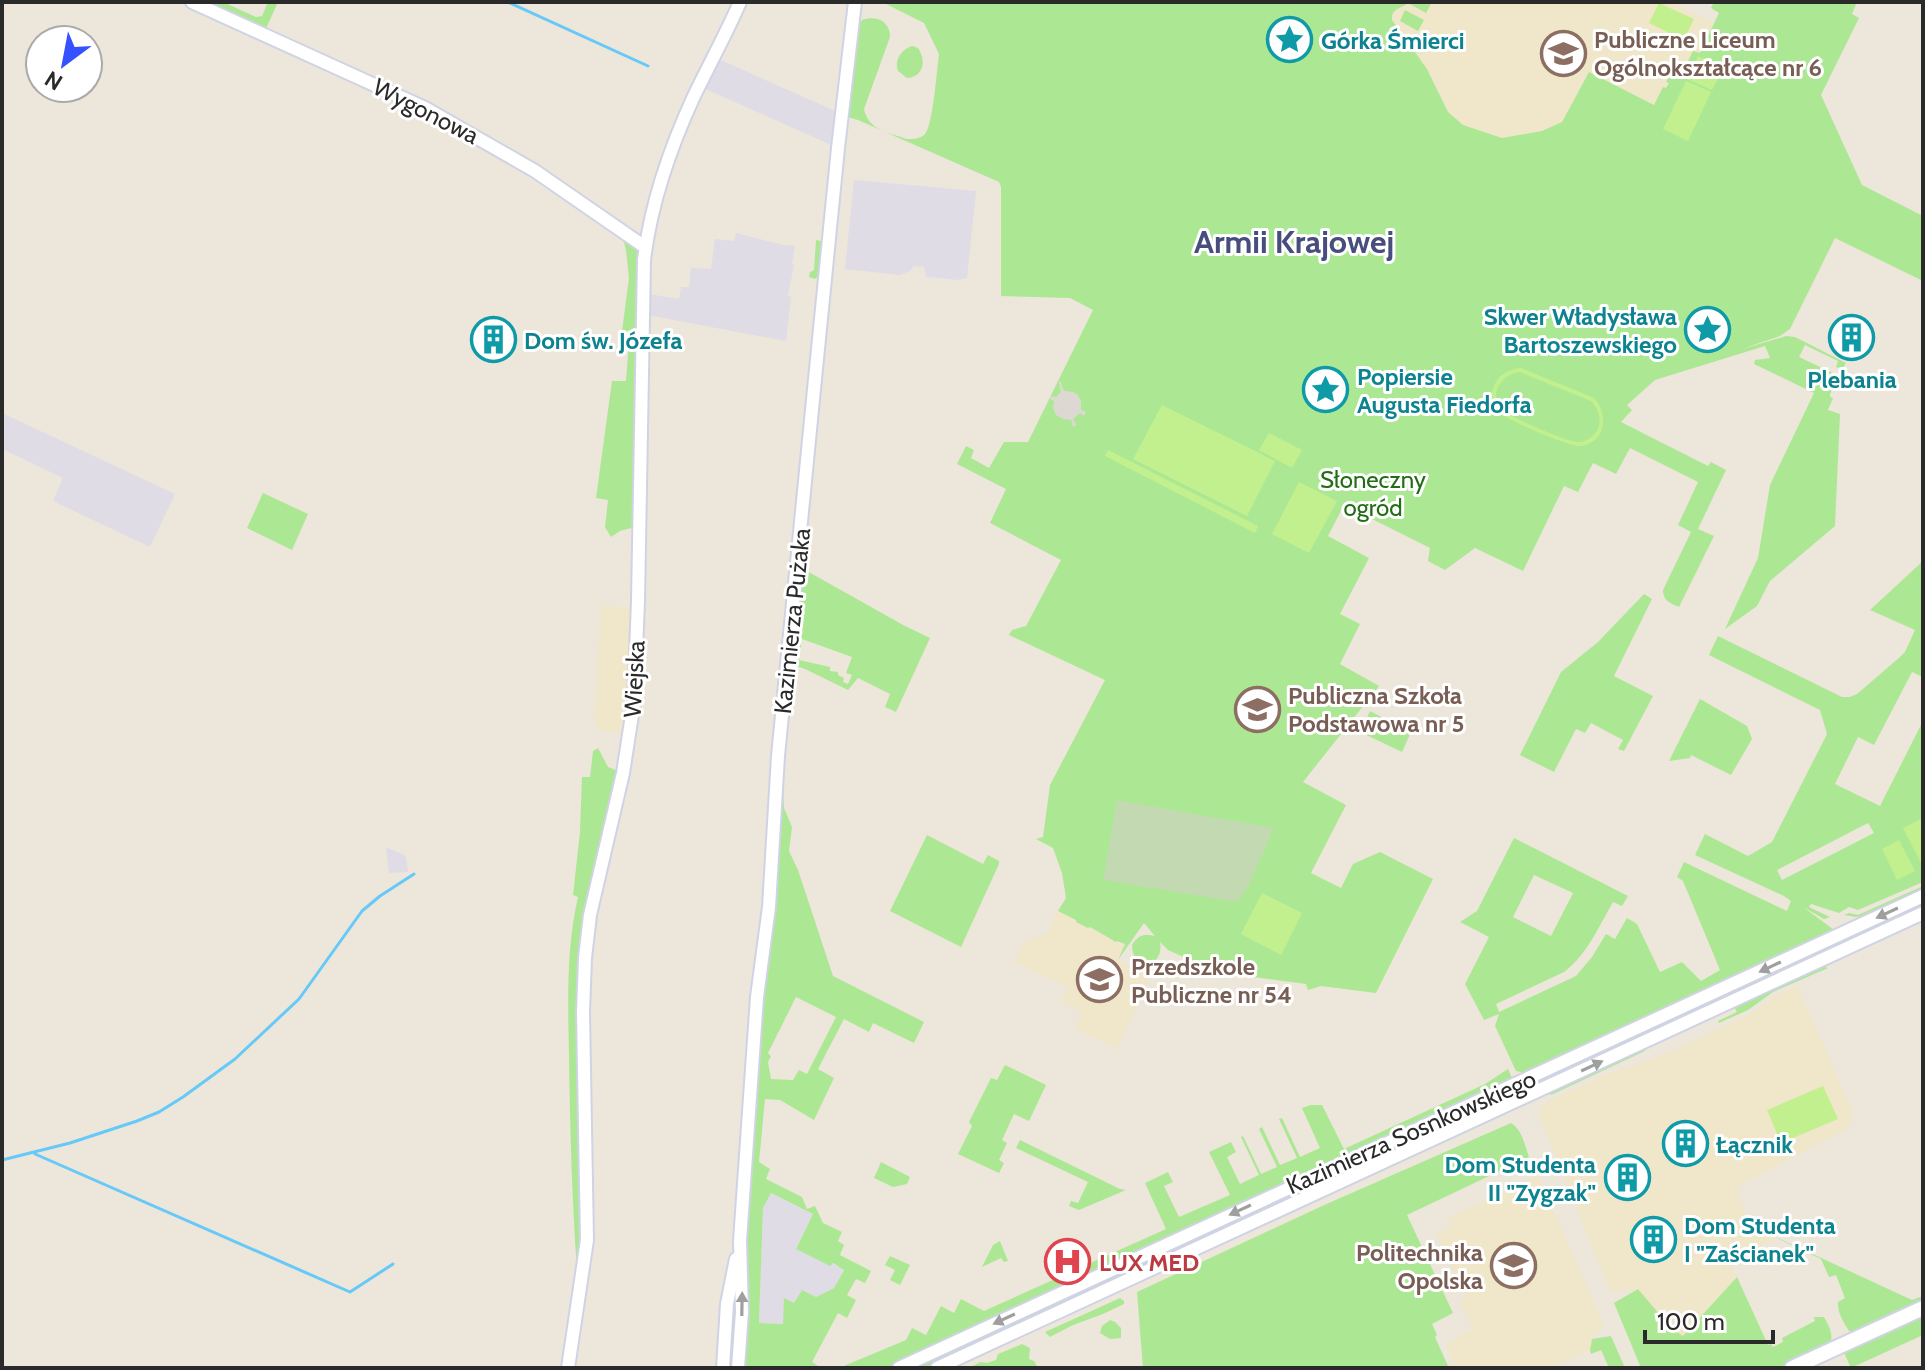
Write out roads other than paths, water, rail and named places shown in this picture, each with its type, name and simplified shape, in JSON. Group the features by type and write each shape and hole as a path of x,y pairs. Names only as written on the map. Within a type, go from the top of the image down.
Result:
{"main road":[{"path":"1792,1368 1923,1308"}],"street":[{"name":"Wygonowa","path":"192,2 425,108 535,171 645,247"},
{"name":"Wiejska","path":"568,1368 587,1240 585,958 590,915 623,773 633,709 645,247 670,153 740,2"},
{"name":"Kazimierza Pużaka","path":"738,1368 742,1312 740,1241 757,997 772,870 780,738 838,148 855,2"},
{"name":"Kazimierza Sosnkowskiego","path":"899,1368 1923,896"},
{"name":"Kazimierza Sosnkowskiego","path":"937,1368 1923,913"},
{"name":"Kazimierza Pużaka","path":"723,1368 727,1304 740,1241"}],"waterway":[{"path":"508,2 648,66"},
{"path":"2,1160 70,1143 137,1121 183,1097 235,1059 299,999 362,911 414,874"},
{"path":"35,1154 350,1292 393,1264"}],"place":[{"name":"Górka Śmierci","path":"1290,40"},
{"name":"Publiczne Liceum Ogólnokształcące nr 6","path":"1563,53"},
{"name":"Skwer Władysława Bartoszewskiego","path":"1708,330"},
{"name":"Plebania","path":"1852,337"},
{"name":"Dom św. Józefa","path":"493,340"},
{"name":"Popiersie Augusta Fiedorfa","path":"1326,390"},
{"name":"Publiczna Szkoła Podstawowa nr 5","path":"1257,709"},
{"name":"Przedszkole Publiczne nr 54","path":"1100,980"},
{"name":"Łącznik","path":"1685,1144"},
{"name":"Dom Studenta II \"Zygzak\"","path":"1627,1178"},
{"name":"Dom Studenta I \"Zaścianek\"","path":"1653,1239"},
{"name":"LUX MED","path":"1068,1262"},
{"name":"Politechnika Opolska","path":"1514,1266"}],"district":[{"name":"Armii Krajowej","path":"1294,241"}],"park label":[{"name":"Słoneczny ogród","path":"1373,493"}]}
